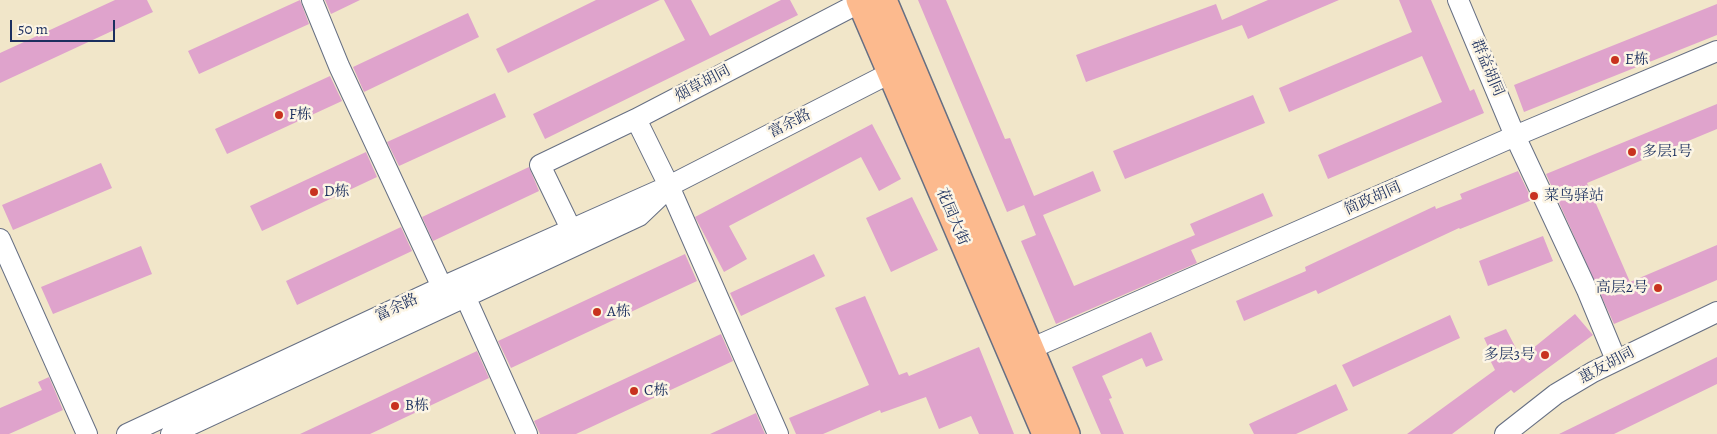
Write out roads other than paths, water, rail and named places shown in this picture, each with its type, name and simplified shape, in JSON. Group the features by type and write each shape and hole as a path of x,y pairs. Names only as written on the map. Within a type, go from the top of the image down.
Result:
{"main road":[{"name":"花园大街","path":"867,1 1030,349 1067,434"},
{"name":"花园大街","path":"900,68 1046,434"}],"street":[{"path":"312,0 339,66 442,287"},
{"name":"群益胡同","path":"1458,0 1516,136 1587,290 1616,360"},
{"name":"烟草胡同","path":"571,228 540,164 636,120 867,1"},
{"name":"简政胡同","path":"1030,349 1516,136 1717,51"},
{"name":"富余路","path":"127,434 442,287 669,186 900,68"},
{"path":"636,120 669,186 778,434"},
{"name":"富余路","path":"171,434 639,216 669,186"},
{"path":"0,239 87,434"},
{"path":"465,296 527,434"},
{"name":"惠友胡同","path":"1504,434 1529,426 1556,394 1616,360 1717,312"}],"place":[{"name":"E栋","path":"1615,60"},
{"name":"F栋","path":"279,115"},
{"name":"多层1号","path":"1632,152"},
{"name":"D栋","path":"314,192"},
{"name":"菜鸟驿站","path":"1534,196"},
{"name":"高层2号","path":"1658,288"},
{"name":"A栋","path":"597,312"},
{"name":"多层3号","path":"1545,355"},
{"name":"C栋","path":"634,391"},
{"name":"B栋","path":"395,406"}]}
